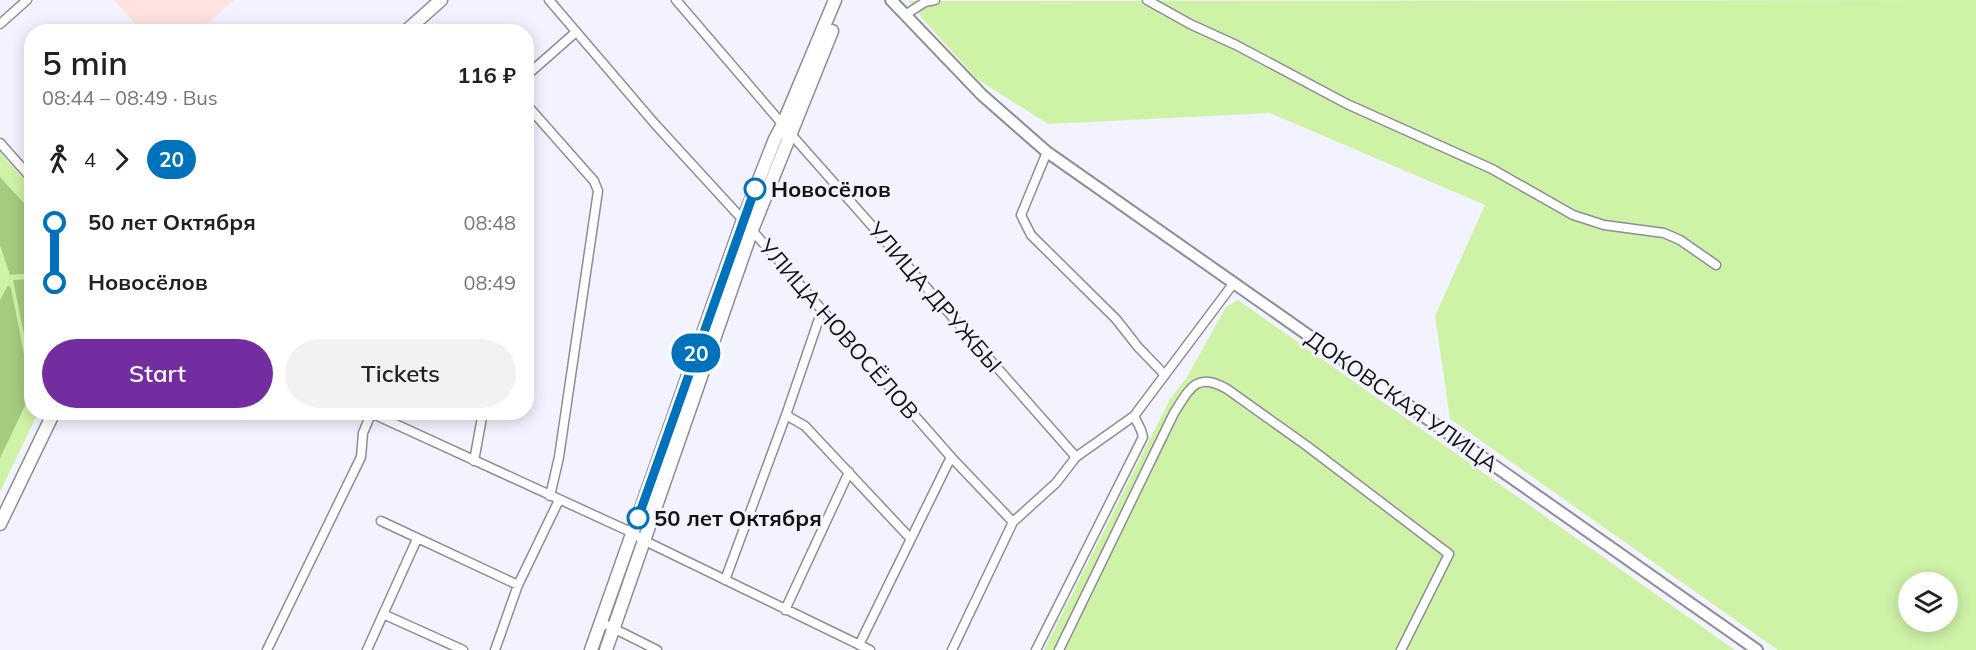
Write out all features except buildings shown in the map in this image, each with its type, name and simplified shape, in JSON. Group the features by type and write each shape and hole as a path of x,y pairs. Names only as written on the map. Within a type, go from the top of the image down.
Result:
{"main road":[{"path":"414,24 441,0"},
{"path":"591,650 638,537 835,0"},
{"path":"606,650 638,537 743,220 775,139 787,129 844,0"},
{"path":"0,524 50,420"}],"street":[{"path":"0,24 27,0"},
{"name":"УЛИЦА НОВОСЁЛОВ","path":"549,0 655,124 752,230 951,457 1013,522"},
{"name":"УЛИЦА ДРУЖБЫ","path":"675,0 1076,457"},
{"name":"ДОКОВСКАЯ УЛИЦА","path":"891,0 982,94 1047,152 1757,650"},
{"path":"906,15 925,2 935,0"},
{"path":"1147,0 1347,104 1492,169 1573,215 1604,225 1664,233 1680,240 1716,265"},
{"path":"534,69 576,32"},
{"path":"534,113 594,181 598,192 559,457 550,496"},
{"path":"0,143 24,170"},
{"path":"1047,152 1021,215 1026,225 1032,235 1116,320 1165,375"},
{"path":"952,650 1013,522 1056,483 1076,457 1134,416 1233,284"},
{"path":"725,580 822,310"},
{"path":"1059,650 1174,413 1196,384 1205,380 1215,382 1227,389 1299,440 1449,554 1401,650"},
{"path":"786,415 805,426 910,538"},
{"path":"1036,650 1143,437 1134,416"},
{"path":"267,650 361,457 363,434 368,420"},
{"path":"385,420 638,537 870,650"},
{"path":"474,460 482,420"},
{"path":"859,645 951,457"},
{"path":"785,609 849,472"},
{"path":"495,650 518,585 559,500"},
{"path":"381,521 518,585"},
{"path":"367,650 417,539"},
{"path":"384,614 463,650"},
{"path":"601,622 657,650"}],"shaded area":[{"path":"114,0 234,0 207,24 136,24"}],"green space":[{"path":"1976,0 1976,650 1778,650 1450,419 1435,316 1485,205 1270,113 1048,124 977,79 909,1"},
{"path":"0,152 24,180 24,420 35,420 0,492"},
{"path":"0,177 24,203 24,274 10,275 0,245"},
{"path":"24,279 24,334 13,280"},
{"path":"8,285 11,288 24,354 24,408 0,458 0,300"},
{"path":"1238,300 1735,650 1044,650 1170,399 1187,377 1226,307"}],"bus line":[{"name":"20","path":"638,518 755,189"}],"place":[{"name":"Новосёлов","path":"755,189"},
{"name":"50 лет Октября","path":"638,518"}]}
